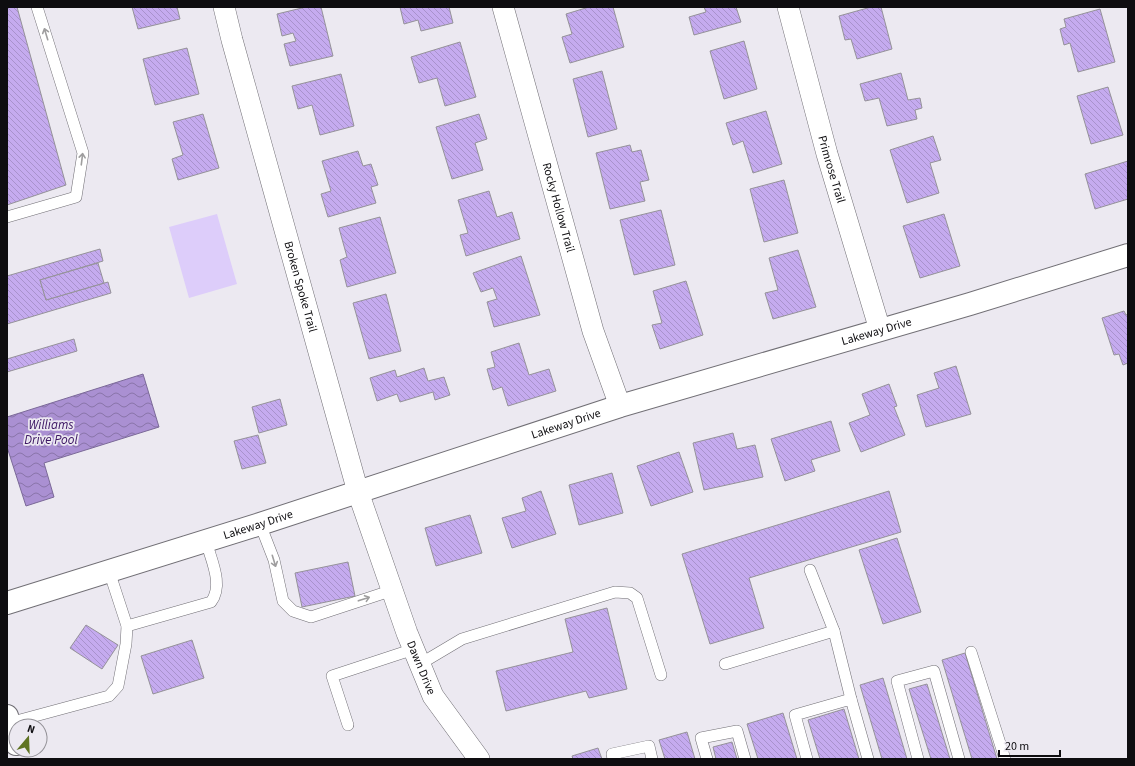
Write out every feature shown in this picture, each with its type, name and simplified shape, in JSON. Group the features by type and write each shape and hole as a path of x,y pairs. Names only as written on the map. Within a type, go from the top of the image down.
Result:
{"main road":[{"name":"Lakeway Drive","path":"7,602 260,524 620,406 880,330 1128,255"}],"street":[{"name":"Broken Spoke Trail","path":"224,7 246,93 358,492 384,565"},
{"name":"Rocky Hollow Trail","path":"503,7 593,331 620,406"},
{"name":"Primrose Trail","path":"788,7 827,154 880,330"},
{"name":"Dawn Drive","path":"384,565 417,657 433,696 479,759"}],"lane":[{"path":"7,217 76,197 83,153 37,7"},
{"path":"260,524 274,560 283,601 293,611 311,617 393,590"},
{"path":"127,626 211,602 216,596 217,583 206,541"},
{"path":"810,570 834,632 868,759"},
{"path":"16,718 109,696 118,686 126,644 127,626 109,571"},
{"path":"348,725 332,676 417,657 462,639 614,592 630,593 637,598 661,674"},
{"path":"725,664 834,632"},
{"path":"971,652 1005,759"},
{"path":"918,759 897,681 934,671 959,759"},
{"path":"807,759 795,715 851,699"},
{"path":"707,759 701,738 736,731 745,759"},
{"path":"613,759 612,754 649,746 652,759"}],"shaded area":[{"path":"217,214 237,284 189,298 169,227"}],"water":[{"name":"Williams Drive Pool","path":"143,374 159,427 44,463 54,497 26,506 7,447 7,417"}],"building":[{"path":"7,7 17,7 66,185 7,205"},
{"path":"132,7 177,7 180,19 138,29"},
{"path":"306,7 321,7 333,56 290,66 284,44 296,41 293,33 282,36 277,14"},
{"path":"400,7 449,7 453,23 421,31 418,20 404,24"},
{"path":"589,7 613,7 624,47 570,63 562,37 572,34 566,14"},
{"path":"704,7 736,7 741,22 694,35 689,17 706,12"},
{"path":"871,7 881,7 892,49 857,59 851,39 845,40 839,16"},
{"path":"1100,9 1115,62 1078,72 1070,43 1064,45 1060,29 1066,27 1064,19"},
{"path":"744,41 757,89 724,99 710,51"},
{"path":"460,42 476,97 445,106 437,78 419,83 411,57"},
{"path":"187,48 199,94 155,105 143,59"},
{"path":"602,71 617,129 588,137 573,79"},
{"path":"901,73 908,100 920,98 922,108 915,110 917,119 887,126 879,98 865,101 860,84"},
{"path":"341,74 354,126 320,135 312,105 298,109 292,86"},
{"path":"1108,87 1123,135 1091,144 1077,96"},
{"path":"766,111 782,164 753,173 743,141 733,145 726,123"},
{"path":"203,114 219,168 178,180 172,159 183,155 173,122"},
{"path":"479,114 487,139 475,143 483,170 452,179 436,127"},
{"path":"933,136 941,160 930,163 939,193 907,203 890,150"},
{"path":"630,145 632,152 641,150 649,180 640,182 645,201 610,209 596,153"},
{"path":"358,151 363,166 371,164 378,185 371,187 376,203 328,217 321,194 331,191 322,161"},
{"path":"1128,161 1128,199 1095,209 1085,174"},
{"path":"784,180 798,233 764,242 750,189"},
{"path":"489,191 497,217 512,212 520,239 466,256 460,235 468,233 458,200"},
{"path":"661,210 675,265 634,275 620,220"},
{"path":"944,214 960,266 920,278 903,226"},
{"path":"380,217 396,273 347,287 340,260 347,257 339,228"},
{"path":"100,249 103,261 40,280 46,300 108,282 111,293 7,324 7,276"},
{"path":"798,250 816,307 773,319 765,293 778,290 769,258"},
{"path":"521,256 540,315 494,327 487,302 497,299 493,288 481,292 473,273"},
{"path":"98,263 104,283 46,300 40,280"},
{"path":"686,281 703,335 660,349 652,325 662,323 653,291"},
{"path":"386,294 401,351 369,359 353,303"},
{"path":"1124,311 1126,315 1128,314 1128,363 1123,365 1119,354 1114,355 1102,318"},
{"path":"74,339 77,351 7,372 7,359"},
{"path":"519,343 529,375 549,369 556,391 508,406 502,387 493,390 487,369 495,367 491,352"},
{"path":"956,366 971,414 926,427 917,395 939,388 934,373"},
{"path":"424,368 428,381 444,377 450,395 435,400 433,392 400,402 397,394 377,401 370,378 395,370 397,377"},
{"path":"889,384 897,406 894,407 905,435 861,452 849,423 870,415 862,394"},
{"path":"280,399 287,425 259,433 252,407"},
{"path":"831,421 840,451 811,460 815,471 785,481 771,439"},
{"path":"733,433 737,449 755,445 763,477 704,490 693,443"},
{"path":"258,435 266,463 242,469 234,441"},
{"path":"679,452 693,492 651,506 637,466"},
{"path":"612,473 623,513 579,525 569,485"},
{"path":"541,491 556,534 512,548 502,518 526,511 522,498"},
{"path":"889,491 901,532 749,578 764,628 710,644 682,554"},
{"path":"470,515 482,553 436,566 425,528"},
{"path":"897,538 921,612 883,624 859,550"},
{"path":"348,562 355,596 302,607 295,573"},
{"path":"607,608 627,689 589,698 586,691 506,711 496,671 573,652 565,619"},
{"path":"86,625 118,645 102,669 70,648"},
{"path":"192,640 204,678 153,694 141,656"},
{"path":"965,653 997,759 972,759 942,660"},
{"path":"883,678 907,759 882,759 860,685"},
{"path":"927,684 950,759 931,759 909,689"},
{"path":"844,709 859,759 820,759 808,720"},
{"path":"783,713 797,759 758,759 747,724"},
{"path":"687,732 695,759 665,759 659,740"},
{"path":"732,742 737,759 716,759 713,747"},
{"path":"598,748 602,759 573,759 572,756"}]}
